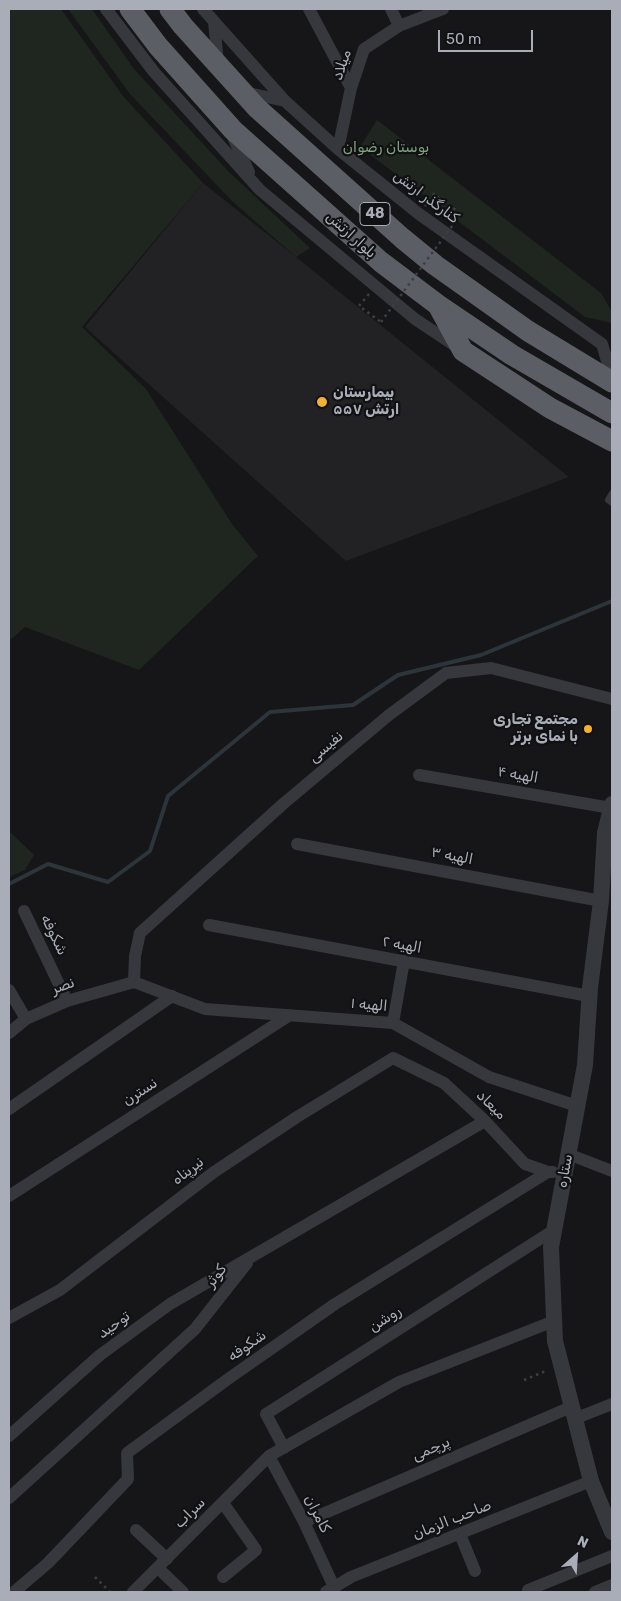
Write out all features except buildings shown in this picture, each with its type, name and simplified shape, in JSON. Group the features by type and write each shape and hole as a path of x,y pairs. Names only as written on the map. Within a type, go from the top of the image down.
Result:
{"highway":[{"name":"بلوار ارتش","path":"130,9 158,46 226,122 381,262 438,305 512,355 612,412"},
{"name":"48","path":"170,9 256,108 435,265 528,331 612,382"},
{"path":"438,305 463,350 550,408 612,441"}],"street":[{"path":"106,9 154,72 255,185 416,319 463,350"},
{"name":"کنارگذر ارتش","path":"203,9 285,101 338,149 419,214 602,344 612,378"},
{"path":"309,9 351,88"},
{"path":"392,9 399,26"},
{"name":"میلاد","path":"338,149 351,88 364,49 399,26 443,9"},
{"path":"214,22 218,66"},
{"path":"241,91 285,101"},
{"path":"226,122 255,185"},
{"name":"نفیسی","path":"134,982 135,956 140,933 283,804 389,715 446,672 491,668 612,699"},
{"name":"الهیه ۴","path":"419,775 612,806"},
{"name":"ستاره","path":"612,806 605,833 601,901 589,996 585,1065 551,1246 555,1341 590,1481 612,1532"},
{"name":"الهیه ۳","path":"296,844 601,901"},
{"name":"شکوفه","path":"24,911 67,1000"},
{"name":"الهیه ۲","path":"209,926 589,996"},
{"path":"392,1023 404,962"},
{"name":"الهیه ۱","path":"134,982 205,1010 392,1023 489,1077 577,1106"},
{"name":"نصر","path":"9,1033 26,1019 67,1000 134,982"},
{"path":"9,990 26,1019"},
{"path":"9,1108 172,996"},
{"name":"نسترن","path":"9,1196 290,1015"},
{"name":"میعاد","path":"393,1058 444,1083 525,1164 548,1172 564,1172"},
{"name":"نیرپناه","path":"9,1318 60,1290 221,1167 297,1116 393,1058"},
{"name":"کوثر","path":"9,1498 195,1330 251,1257 485,1122"},
{"path":"568,1154 612,1171"},
{"name":"شکوفه","path":"14,1592 48,1563 128,1479 127,1453 335,1304 548,1172"},
{"name":"روشن","path":"284,1448 266,1414 554,1230"},
{"name":"توحید","path":"9,1436 100,1355 170,1304 251,1257"},
{"name":"سراب","path":"133,1592 269,1456 399,1382 554,1321"},
{"path":"572,1413 612,1404"},
{"name":"پرچمی","path":"304,1522 572,1413"},
{"name":"کامران","path":"269,1456 304,1522 330,1590"},
{"name":"صاحب الزمان","path":"330,1590 351,1577 590,1481"},
{"path":"222,1503 256,1550 223,1577"},
{"path":"136,1530 182,1592"},
{"path":"460,1534 475,1571"},
{"path":"528,1590 612,1556"},
{"path":"595,1592 612,1585"}],"lane":[{"path":"612,493 608,500 612,503"}],"path":[{"path":"359,306 381,322 461,214 434,194"},
{"path":"524,1380 561,1364"},
{"path":"94,1577 110,1592"}],"shaded area":[{"name":"بیمارستان ۵۵۷ ارتش","path":"203,183 569,477 346,561 85,327"}],"green space":[{"path":"9,9 61,9 123,96 203,183 82,327 146,389 232,524 258,556 139,670 25,627 9,641"},
{"path":"68,9 92,9 134,69 229,172 310,248 296,257 232,201 130,94"},
{"name":"بوستان رضوان","path":"377,120 601,293 612,312 612,323 585,317 360,147"},
{"path":"9,831 34,855 25,870 9,877"}],"waterway":[{"path":"9,884 48,864 108,882 150,851 168,796 270,712 353,705 398,675 481,655 612,601"}],"place":[{"name":"بیمارستان ۵۵۷ ارتش","path":"322,402"},
{"name":"مجتمع تجاری با نمای برتر","path":"588,729"}]}
